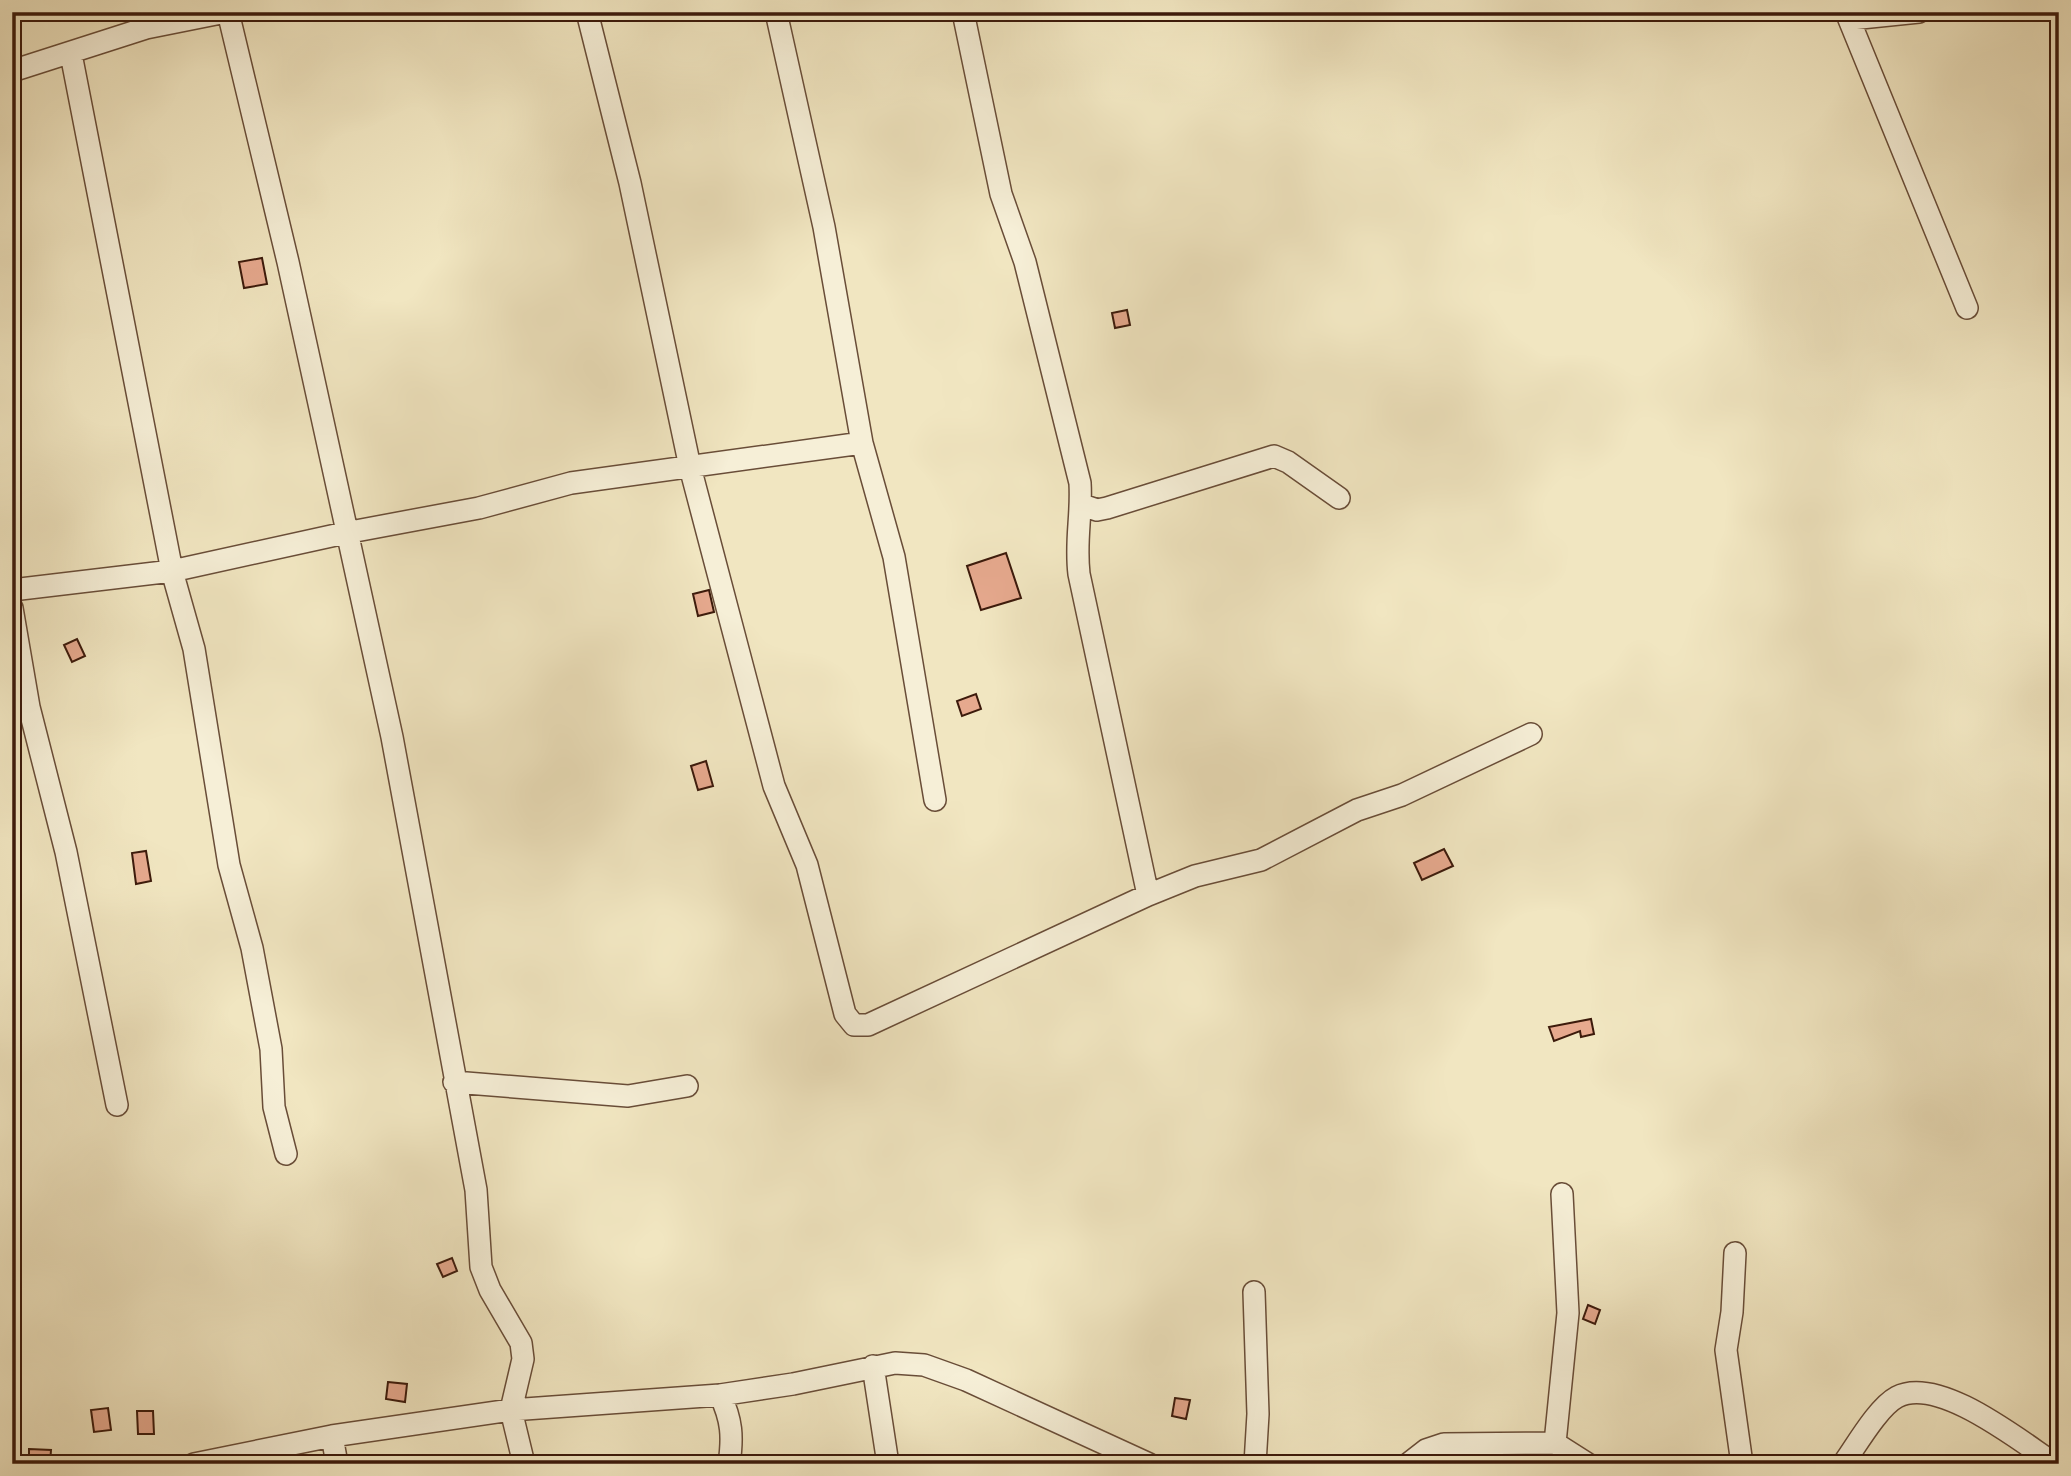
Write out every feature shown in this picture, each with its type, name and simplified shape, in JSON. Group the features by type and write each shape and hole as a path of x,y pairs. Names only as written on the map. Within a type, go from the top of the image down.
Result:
{"street":[{"path":"12,71 146,28 227,12 288,262 345,533 392,737 476,1190 481,1267 490,1290 521,1343 523,1359 511,1410 524,1464"},
{"path":"587,12 630,183 690,467 774,786 807,865 845,1014 854,1025 868,1025 1148,895 1195,876 1261,860 1357,810 1402,795 1531,734"},
{"path":"776,12 824,227 862,443 894,557 935,800"},
{"path":"963,12 1001,194 1025,262 1080,483 1082,505 1075,543 1079,574 1148,895"},
{"path":"1919,12 1848,16 1966,308"},
{"path":"71,54 172,571 194,649 229,865 252,948 271,1049 274,1107 286,1154"},
{"path":"12,590 172,571 345,533 479,508 571,483 862,443"},
{"path":"1082,505 1097,510 1108,508 1274,456 1289,462 1339,498"},
{"path":"12,608 29,707 66,852 117,1105"},
{"path":"454,1082 628,1096 687,1086"},
{"path":"1555,1443 1568,1313 1562,1194"},
{"path":"1735,1253 1732,1312 1726,1350 1742,1464"},
{"path":"1254,1293 1258,1414 1255,1464"},
{"path":"194,1464 332,1436 511,1410 720,1395 793,1384 873,1366 924,1365 966,1380 1149,1464"},
{"path":"873,1366 888,1464"},
{"path":"1843,1464 1884,1409 1898,1397 1916,1394 1945,1398 1973,1411 2055,1464"},
{"path":"720,1395 730,1415 733,1436 729,1464"},
{"path":"332,1436 337,1464"},
{"path":"1408,1464 1426,1450 1444,1444 1555,1443 1588,1464"},
{"path":"1493,1445 1507,1464"}],"building":[{"path":"262,258 267,284 244,288 239,262"},
{"path":"1127,310 1130,325 1115,328 1112,313"},
{"path":"1006,553 1021,598 981,610 967,566"},
{"path":"709,590 714,612 698,616 693,594"},
{"path":"77,639 85,656 72,662 64,645"},
{"path":"976,694 981,709 962,716 957,701"},
{"path":"706,761 713,786 698,790 691,766"},
{"path":"1444,849 1453,866 1422,880 1414,863"},
{"path":"146,851 151,881 136,884 132,853"},
{"path":"1591,1019 1594,1034 1581,1037 1580,1031 1554,1041 1549,1027"},
{"path":"452,1258 457,1271 443,1277 437,1264"},
{"path":"1588,1305 1600,1310 1595,1324 1583,1319"},
{"path":"388,1382 407,1384 405,1402 386,1399"},
{"path":"1175,1398 1190,1400 1186,1419 1172,1416"},
{"path":"108,1408 111,1430 94,1432 91,1410"},
{"path":"137,1411 153,1411 154,1434 138,1434"},
{"path":"29,1449 51,1450 50,1464 29,1464"}]}
